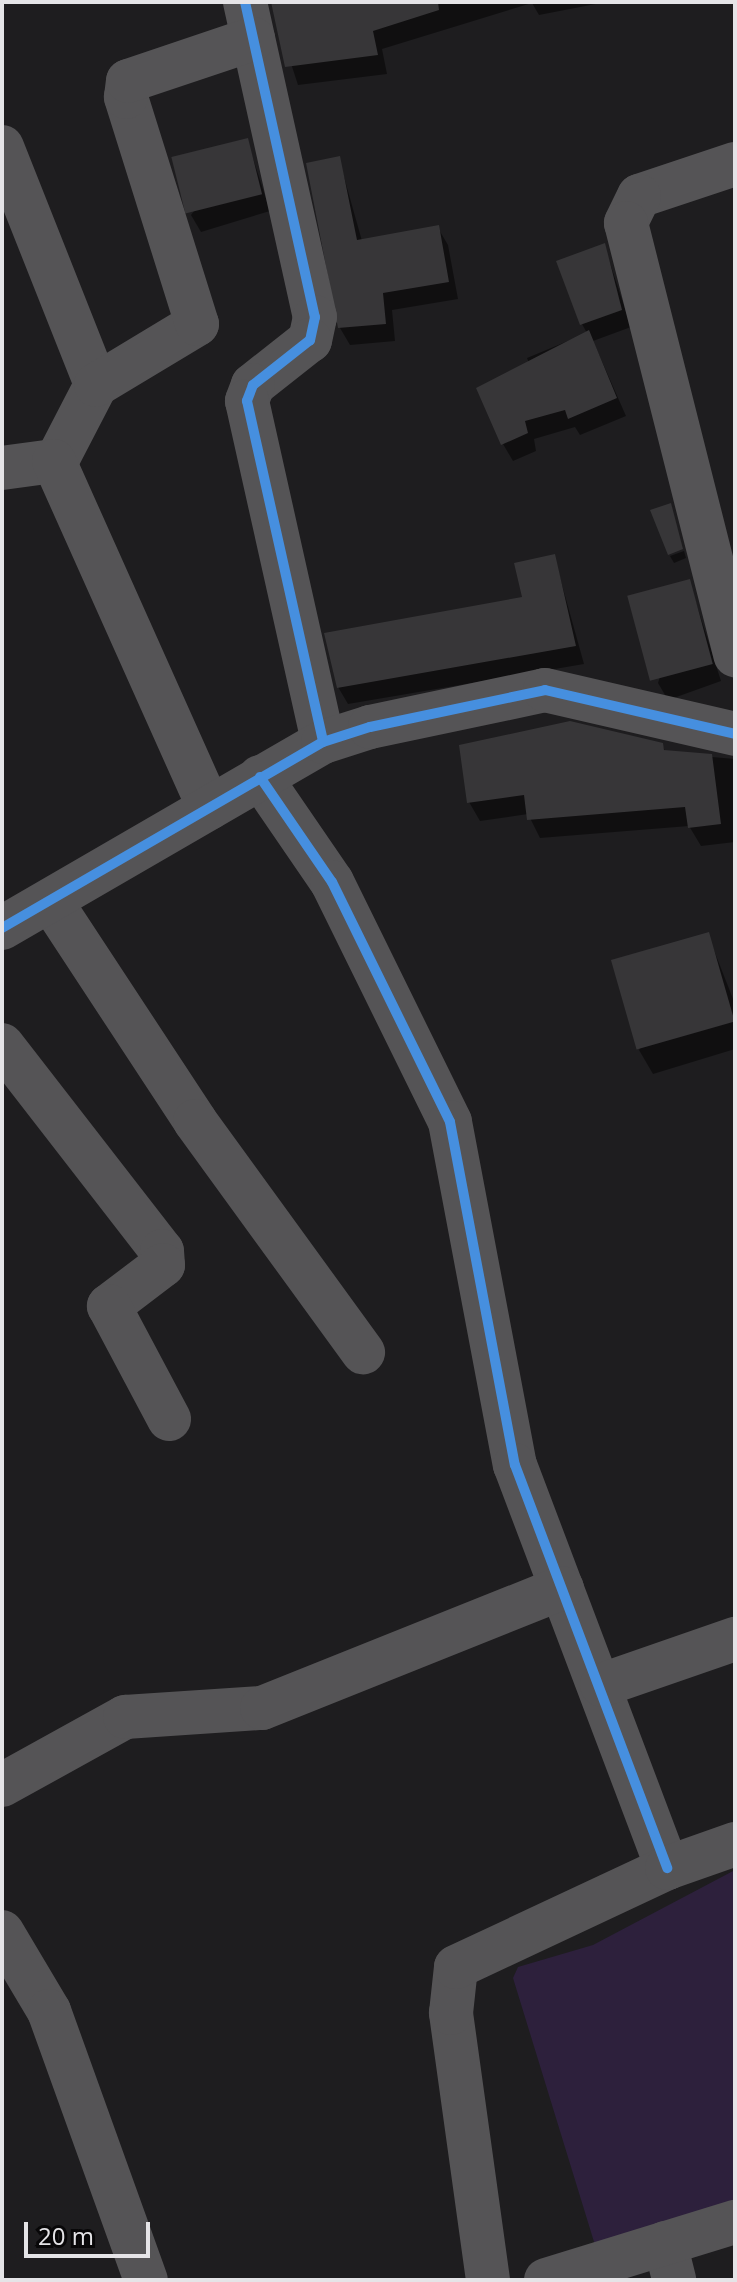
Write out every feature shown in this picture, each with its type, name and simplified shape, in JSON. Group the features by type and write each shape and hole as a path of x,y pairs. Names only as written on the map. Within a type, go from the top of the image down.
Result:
{"street":[{"path":"55,464 96,385 197,324 126,97 128,81 249,21 315,317 310,340 253,385 247,401 323,742"},
{"path":"2,147 96,385"},
{"path":"735,164 639,196 626,223 735,655"},
{"path":"2,468 44,457 55,464 209,808"},
{"path":"2,928 52,903 323,742 545,690 735,734"},
{"path":"260,777 332,882 450,1122 515,1465 602,1685 667,1868"},
{"path":"52,903 195,1121 363,1352"},
{"path":"2,1045 162,1251 163,1265 109,1306 169,1419"},
{"path":"2,1785 125,1717 262,1708 562,1588"},
{"path":"602,1685 735,1639"},
{"path":"488,2280 451,2013 456,1967 667,1868 735,1844"},
{"path":"2,1932 54,2023 146,2280"},
{"path":"546,2280 670,2261 735,2222"}],"shaded area":[{"path":"735,1870 735,2204 595,2245 513,1978 518,1967 593,1945"}],"building":[{"path":"271,2 438,2 439,10 373,31 378,55 285,67"},
{"path":"248,138 262,194 185,213 171,157"},
{"path":"340,156 357,240 439,225 449,282 383,293 386,324 338,328 306,163"},
{"path":"605,243 622,310 580,325 556,261"},
{"path":"589,330 617,398 568,419 565,410 525,421 528,433 501,445 476,388"},
{"path":"671,503 683,549 668,555 650,510"},
{"path":"555,554 576,646 337,688 324,633 522,597 514,563"},
{"path":"690,579 713,664 650,681 627,596"},
{"path":"570,721 663,743 664,750 712,754 721,824 688,828 685,807 527,820 524,795 467,803 459,745"},
{"path":"709,932 735,1021 637,1050 611,960"}],"cycle path":[{"path":"245,2 315,317 310,340 253,385 247,401 323,742"},
{"path":"2,928 323,742 370,727 545,690 735,734"},
{"path":"260,777 332,882 450,1122 515,1465 667,1868"}]}
